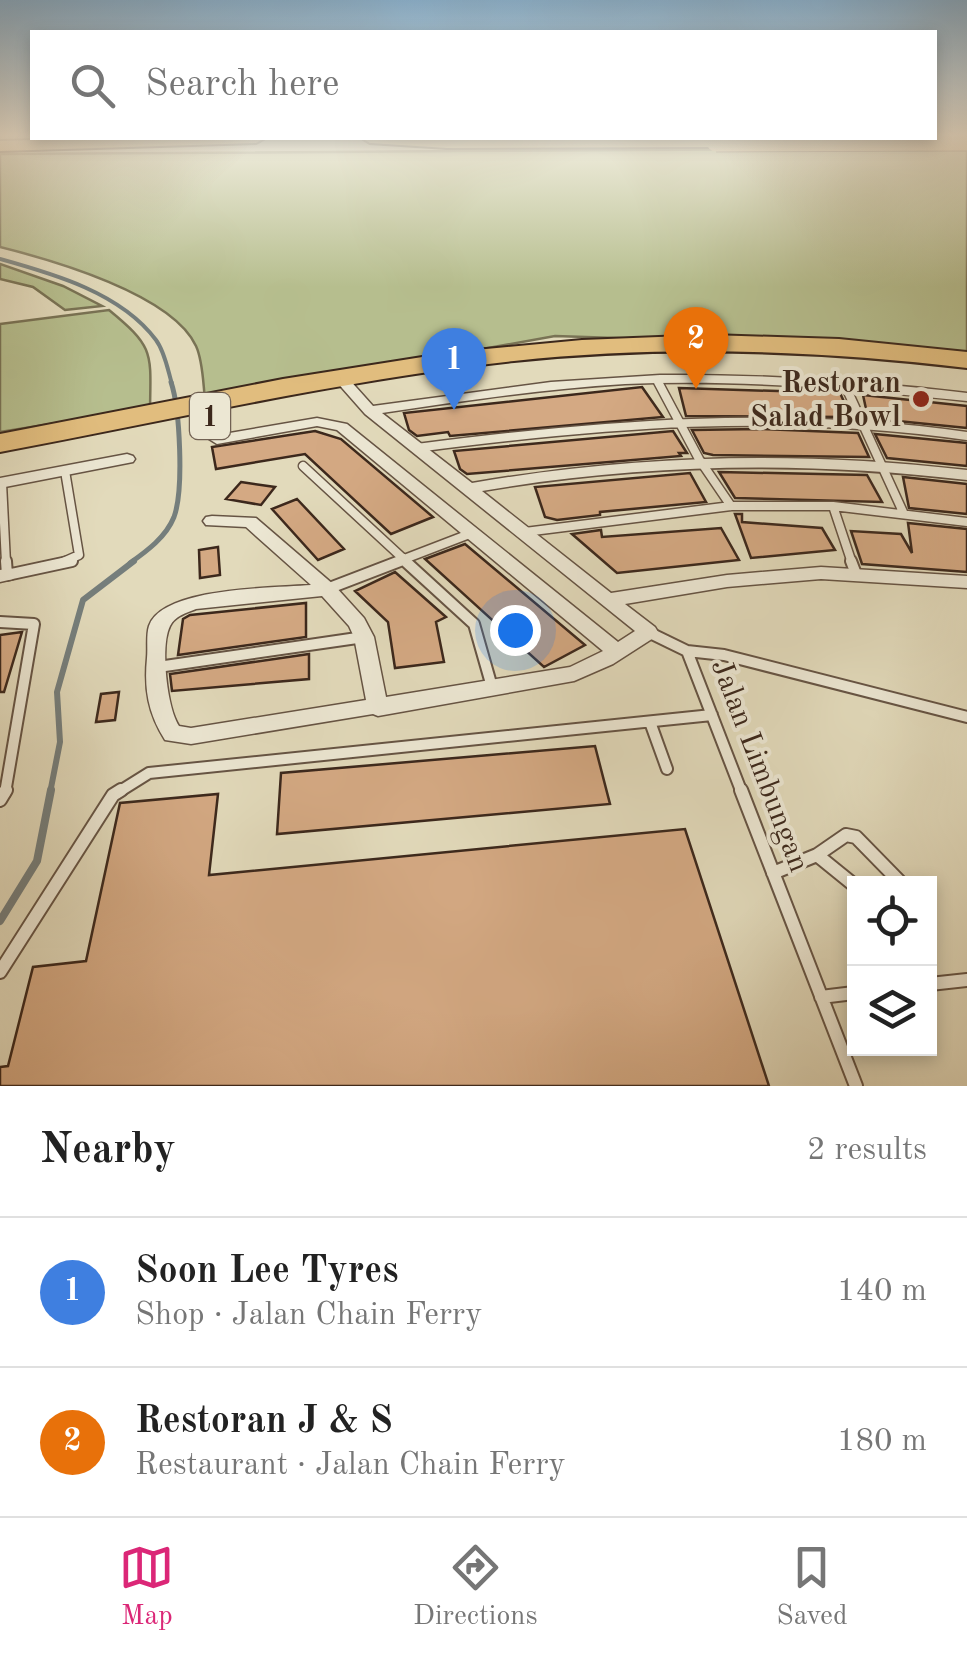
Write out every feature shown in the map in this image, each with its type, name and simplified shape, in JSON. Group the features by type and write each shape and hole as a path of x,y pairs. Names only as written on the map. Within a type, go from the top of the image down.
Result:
{"highway":[{"name":"1","path":"355,394 451,360 636,344 830,348 967,360"},
{"name":"1","path":"1,473 286,397 355,394 472,371 642,357 790,359 967,372"},
{"name":"1","path":"0,443 130,436"}],"street":[{"path":"355,394 657,379 844,383 967,396"},
{"name":"Jalan Limbungan","path":"355,394 648,632"},
{"path":"217,439 316,422 342,427 617,652"},
{"path":"1,473 65,470 130,436"},
{"path":"468,489 546,474 700,459 879,463 967,474"},
{"path":"416,488 449,474"},
{"path":"212,520 250,522 327,589 357,623 364,637 378,708"},
{"path":"608,600 727,581 856,574 967,582"},
{"path":"327,589 193,603 172,611 159,626 154,701 161,720 173,734 191,736 574,674 648,632"}],"lane":[{"path":"657,379 700,459 732,506"},
{"path":"844,383 903,512"},
{"path":"417,448 538,432 679,420 863,422 967,436"},
{"path":"303,466 474,624 493,690"},
{"path":"1,473 4,575 74,560 79,555 65,470"},
{"path":"522,532 732,506 834,506 967,522"},
{"path":"834,506 856,574"},
{"path":"327,589 472,533"},
{"path":"0,622 34,624 5,794 0,800"},
{"name":"Jalan Limbungan","path":"648,632 687,650 856,1086"},
{"path":"158,667 364,637"},
{"path":"687,650 724,655 967,717"},
{"path":"0,972 112,795 149,772 712,715"},
{"path":"650,722 666,769"},
{"path":"773,873 817,856 841,836 856,837 894,876"},
{"path":"817,856 847,880"},
{"path":"937,983 967,980"},
{"path":"821,996 847,994"}],"green space":[{"path":"0,186 967,186 967,353 927,348 555,336 205,399 196,346 183,327 163,310 79,270 0,247"},
{"path":"0,264 63,286 102,306 65,310 33,287 0,279"},
{"path":"109,310 135,333 147,352 150,408 0,432 0,324"}],"building":[{"path":"642,387 663,417 417,436 409,430 404,413"},
{"path":"679,388 840,393 851,417 686,416"},
{"path":"863,395 967,406 967,428 868,418"},
{"path":"692,430 858,433 869,457 713,455 704,453"},
{"path":"315,431 341,439 433,517 391,534 305,454 216,469 212,447"},
{"path":"673,431 687,453 679,453 681,456 467,474 460,469 454,451"},
{"path":"875,434 967,443 967,466 887,458"},
{"path":"719,472 867,475 882,502 735,498"},
{"path":"690,473 706,502 557,520 545,517 535,487"},
{"path":"903,477 967,484 967,514 909,508"},
{"path":"241,482 275,487 261,505 226,499"},
{"path":"297,499 344,549 318,560 272,509"},
{"path":"735,514 742,514 742,522 822,528 835,550 751,558"},
{"path":"908,523 967,529 967,572 862,564 851,531 901,534 912,553"},
{"path":"721,528 739,560 617,573 572,534 601,530 602,537"},
{"path":"465,544 585,645 544,667 425,559"},
{"path":"218,547 220,575 200,578 199,550"},
{"path":"395,572 446,617 436,622 444,662 395,668 388,622 355,591"},
{"path":"306,603 306,637 178,655 183,619 190,615"},
{"path":"22,632 4,692 0,692 0,635"},
{"path":"309,654 309,679 172,691 170,674"},
{"path":"119,692 115,720 96,722 101,694"},
{"path":"595,746 610,804 277,834 281,773"},
{"path":"218,794 209,875 685,829 769,1086 0,1086 0,1067 8,1066 33,967 86,961 120,803"}],"waterway":[{"path":"0,259 64,279 124,310 159,345 172,384"},
{"path":"130,563 166,531 177,505 180,449 171,382"},
{"path":"50,793 60,742 57,692 83,600 134,561"},
{"path":"0,921 37,861 51,790"}],"place":[{"name":"Restoran J & S","path":"696,389"},
{"name":"Restoran Salad Bowl","path":"921,399"},
{"name":"Soon Lee Tyres","path":"454,410"}]}
